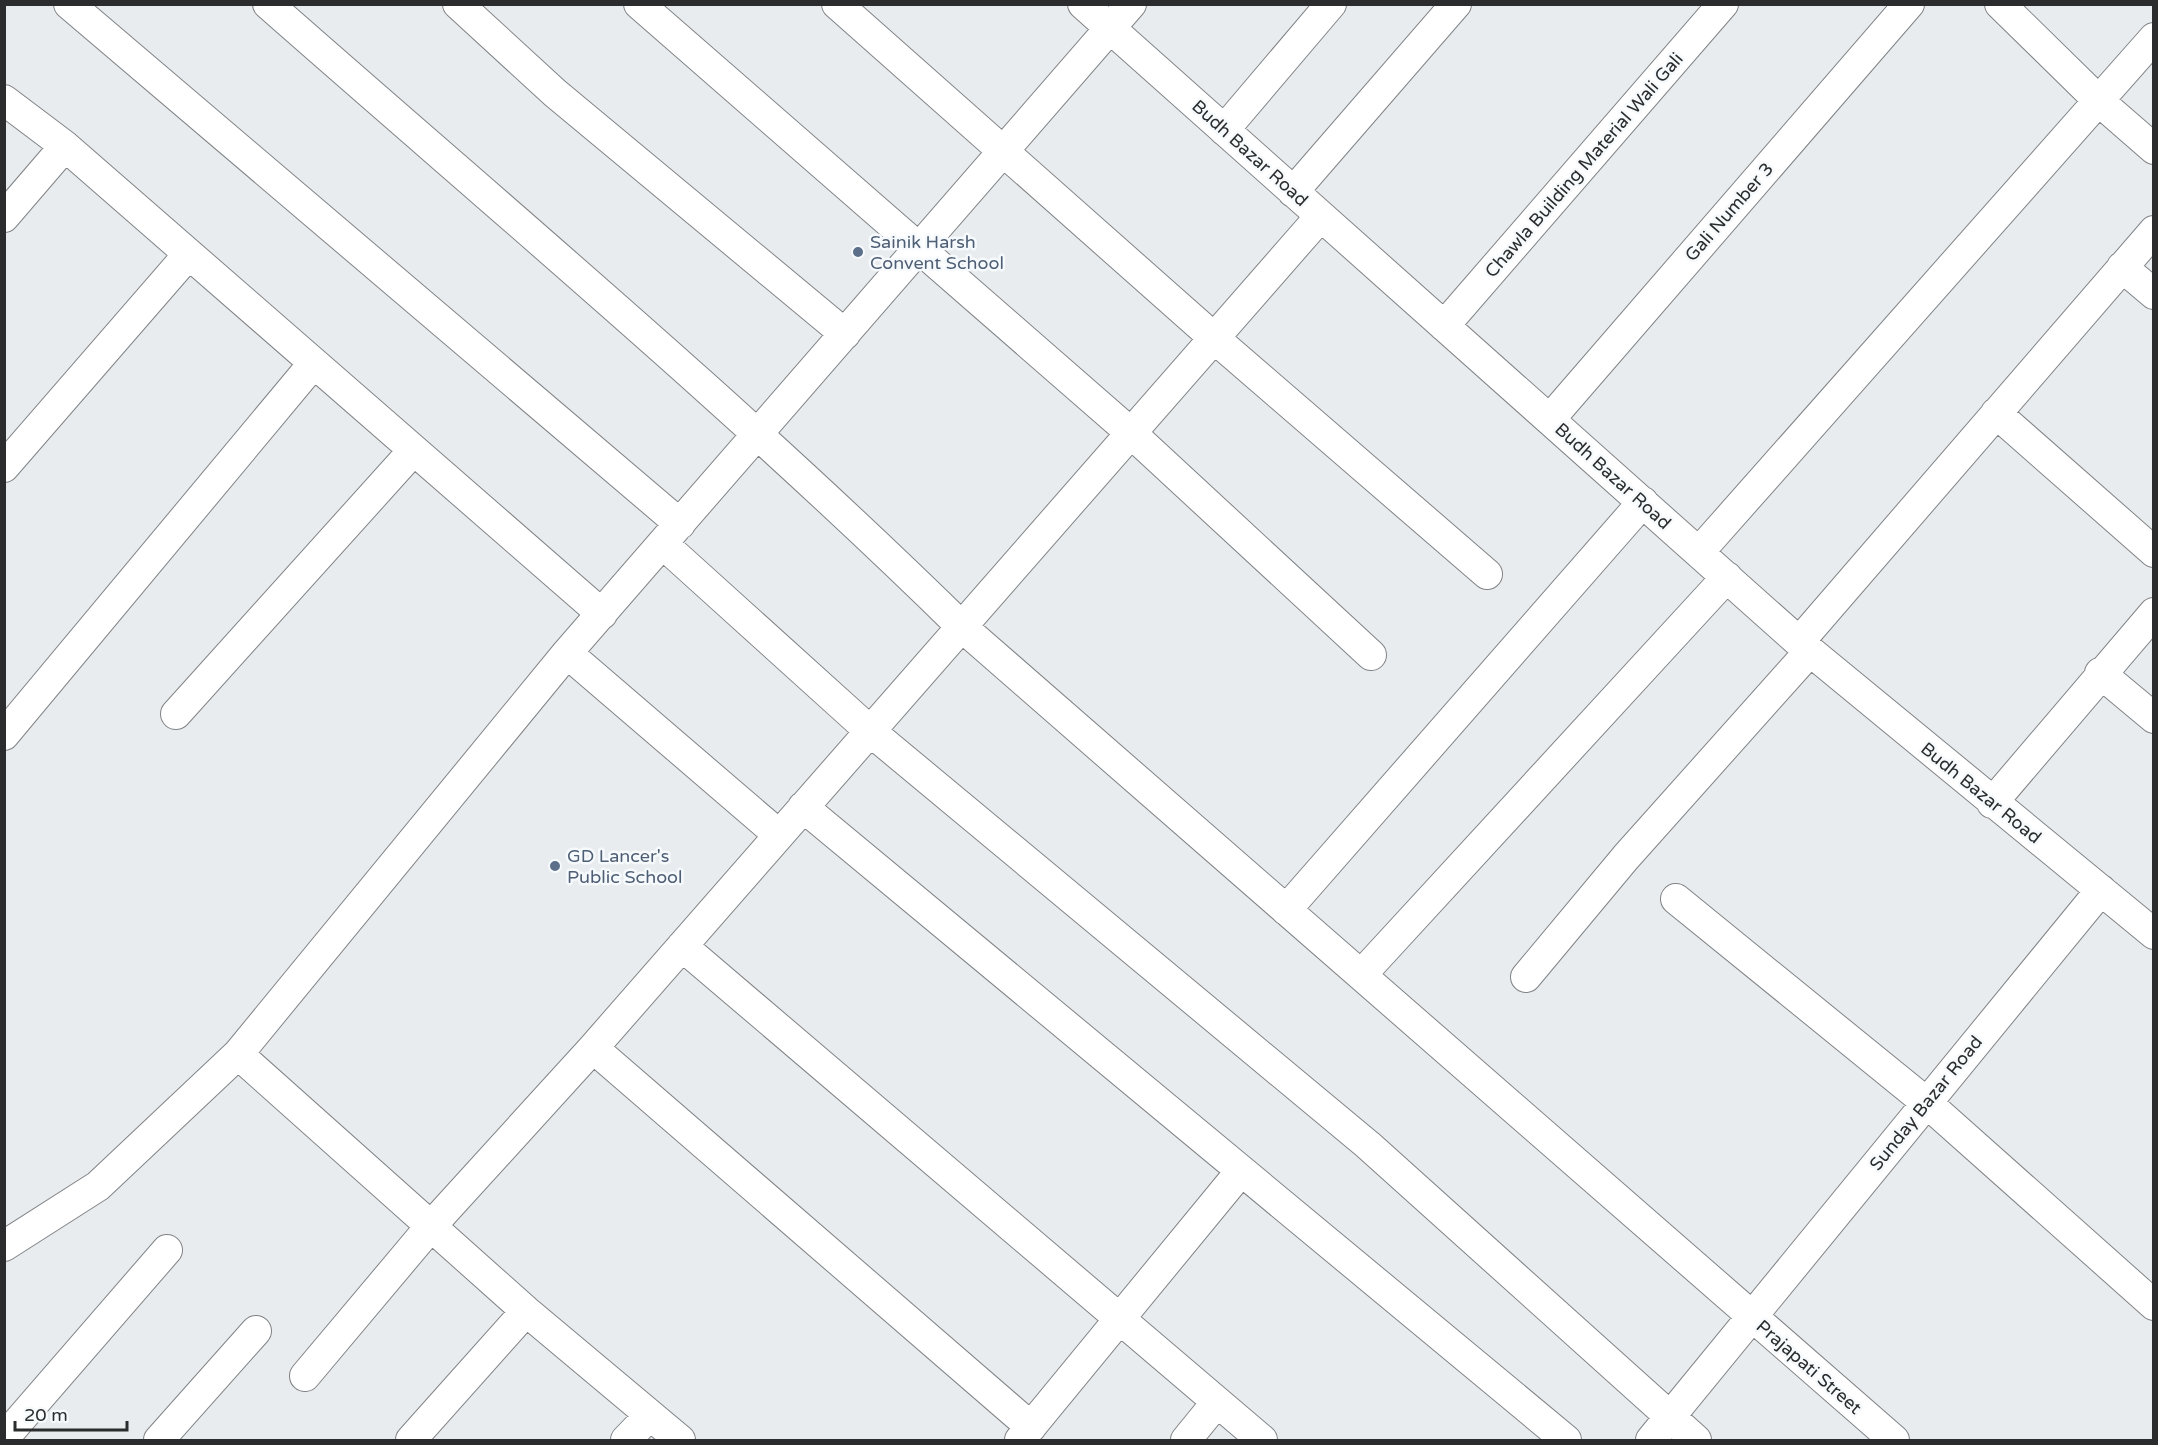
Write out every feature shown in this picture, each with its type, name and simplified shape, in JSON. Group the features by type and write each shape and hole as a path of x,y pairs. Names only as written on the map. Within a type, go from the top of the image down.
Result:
{"street":[{"path":"69,4 671,534 870,731 1368,1144 1696,1440"},
{"name":"Prajapati Street","path":"267,4 758,435 875,542 962,627 1894,1440"},
{"path":"458,4 555,93 845,334"},
{"path":"639,4 1131,433 1371,655"},
{"path":"837,4 1214,338 1487,574"},
{"name":"Budh Bazar Road","path":"1083,4 1804,646 2154,934"},
{"path":"9,1236 98,1186 238,1054 567,653 1131,4"},
{"path":"1224,130 1331,4"},
{"path":"1293,192 1456,4"},
{"name":"Chawla Building Material Wali Gali","path":"1444,326 1724,4"},
{"name":"Gali Number 3","path":"1550,419 1909,4"},
{"path":"2000,4 2100,102 2154,149"},
{"path":"1699,552 2100,102 2154,38"},
{"path":"4,100 65,146 412,452 602,614"},
{"path":"4,217 65,146"},
{"path":"305,1376 431,1226 593,1048 1320,216"},
{"path":"1526,977 1996,413 2154,231"},
{"path":"4,467 188,255"},
{"path":"2122,267 2154,294"},
{"path":"4,735 313,364"},
{"path":"1996,413 2154,552"},
{"path":"176,714 412,452"},
{"path":"1286,910 1643,502"},
{"path":"1361,975 1727,577"},
{"path":"1992,803 2100,673 2154,613"},
{"path":"567,653 779,835"},
{"path":"2100,673 2154,718"},
{"path":"803,807 1241,1171 1546,1434"},
{"name":"Sunday Bazar Road","path":"1651,1440 2101,890"},
{"path":"1676,899 1927,1102 2154,1305"},
{"path":"682,946 1262,1440"},
{"path":"593,1048 1026,1434 1241,1171"},
{"path":"238,1054 526,1311 680,1440"},
{"path":"4,1438 167,1250"},
{"path":"411,1440 526,1311"},
{"path":"159,1440 256,1331"},
{"path":"1186,1440 1217,1402"},
{"path":"626,1440 650,1415"}],"place":[{"name":"Sainik Harsh Convent School","path":"858,252"},
{"name":"GD Lancer's Public School","path":"555,866"}]}
